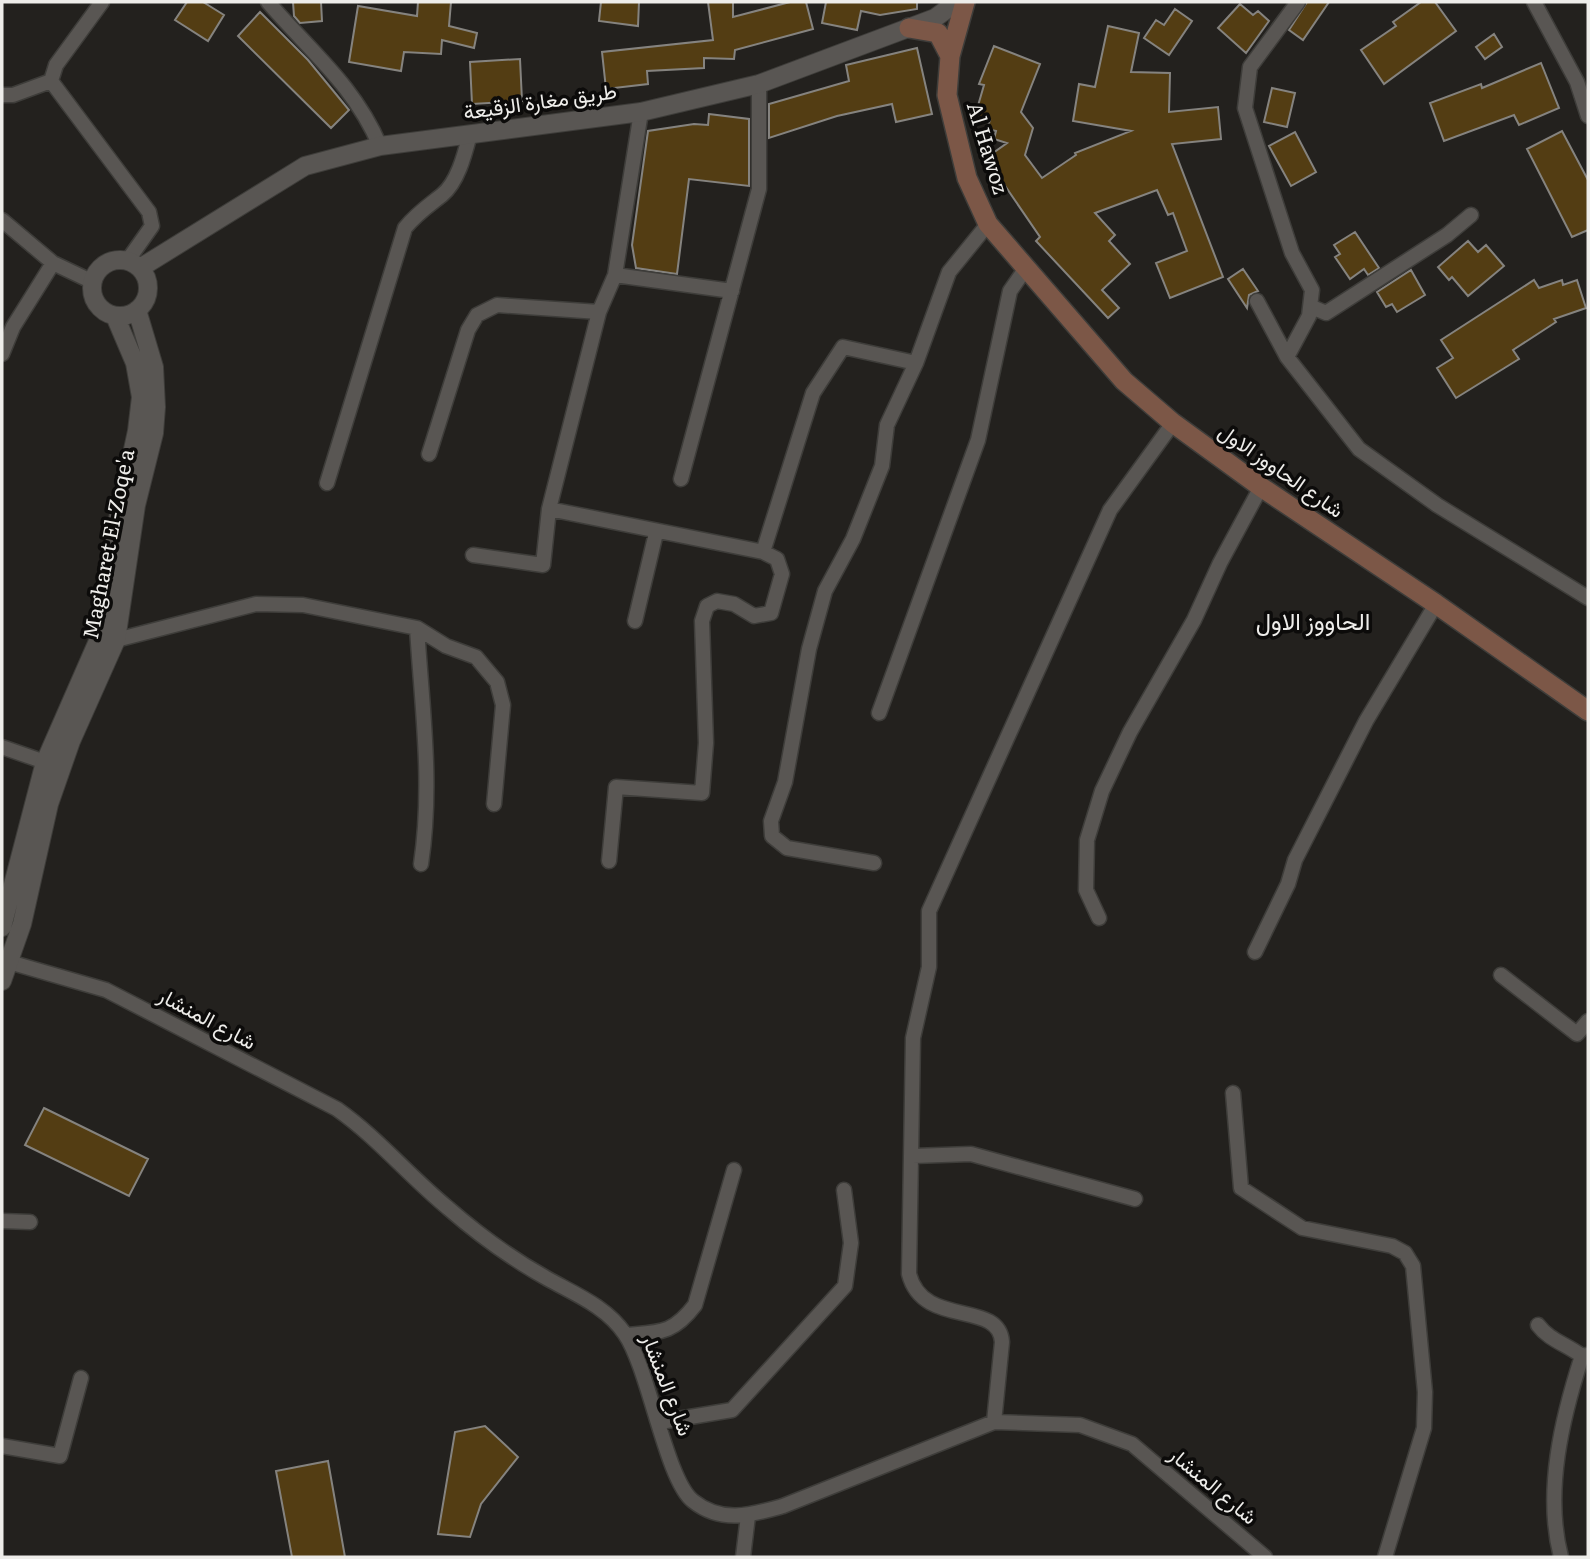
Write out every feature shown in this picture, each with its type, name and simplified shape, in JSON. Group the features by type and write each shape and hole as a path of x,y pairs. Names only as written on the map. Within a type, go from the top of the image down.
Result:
{"main road":[{"name":"Al Hawoz","path":"965,2 950,56 947,95 967,178 988,224"},
{"path":"909,28 938,33 950,56"},
{"name":"شارع الحاووز الاول","path":"988,224 1124,381 1173,423 1261,488 1436,604 1588,711"}],"street":[{"path":"51,81 56,65 102,2"},
{"path":"268,2 348,89 366,113 380,146"},
{"name":"طريق مغارة الزقيعة","path":"134,264 305,166 380,146 641,112 759,84 935,18 957,2"},
{"path":"1287,357 1312,307 1312,290 1292,253 1245,108 1250,67 1298,2"},
{"path":"1534,2 1577,82 1588,116"},
{"path":"2,95 13,95 51,81"},
{"path":"51,81 149,212 152,226 134,264"},
{"path":"681,478 759,189 759,84"},
{"path":"473,555 543,565 549,509 599,312 615,275 641,112"},
{"path":"327,483 405,229 427,204 444,193 464,157 470,134"},
{"path":"1312,307 1326,313 1447,235 1471,215"},
{"path":"2,220 53,263 93,282"},
{"path":"874,863 784,847 774,839 770,825 785,782 809,649 825,591 858,527 882,466 887,425 916,363 949,272 988,224"},
{"path":"109,262 134,264 149,289 146,299 137,310 115,316 107,313 95,299 93,282 102,266 109,262"},
{"path":"2,354 13,327 53,263"},
{"path":"879,713 978,440 1010,291 1026,268"},
{"path":"615,275 732,291"},
{"path":"1257,301 1287,357 1359,449 1437,505 1588,598"},
{"path":"429,454 468,330 477,315 496,305 599,312"},
{"name":"Magharet El-Zoqe'a","path":"2,981 49,804 71,741 116,640 136,505 154,433 156,407 154,367 137,310"},
{"name":"Magharet El-Zoqe'a","path":"2,927 45,762 98,641 108,598 118,519 137,431 141,397 135,363 115,316"},
{"path":"763,552 813,393 843,347 916,363"},
{"path":"994,1422 1002,1342 998,1328 985,1319 929,1304 912,1283 909,1270 913,1038 929,967 928,922 933,899 1110,510 1173,423"},
{"path":"1099,918 1086,890 1087,840 1102,791 1130,732 1194,620 1220,563 1261,488"},
{"path":"549,509 656,533 763,552 777,559 782,574 771,613 754,616 734,604 717,601 707,606 702,621 706,743 702,793 616,787 609,861"},
{"path":"635,621 656,533"},
{"path":"116,640 256,604 303,605 417,628 446,646 476,657 497,681 503,705 494,804"},
{"path":"1255,952 1288,884 1295,860 1360,733 1436,604"},
{"path":"417,628 428,775 428,816 421,864"},
{"path":"2,747 45,762"},
{"name":"شارع المنشار","path":"6,962 107,990 337,1109 368,1130 446,1207 510,1257 603,1310 626,1335 660,1422 677,1479 690,1499 723,1517 748,1516 783,1506 994,1422 1080,1425 1132,1444 1265,1557"},
{"path":"1501,975 1577,1034 1588,1021"},
{"path":"1233,1093 1241,1188 1302,1228 1392,1246 1405,1253 1413,1266 1425,1392 1423,1428 1385,1557"},
{"path":"913,1156 971,1154 1135,1199"},
{"path":"626,1335 668,1331 684,1320 695,1305 734,1170"},
{"path":"660,1422 695,1419 732,1410 845,1286 851,1243 844,1190"},
{"path":"2,1221 30,1222"},
{"path":"1538,1325 1548,1338 1564,1342 1585,1355 1562,1429 1554,1530 1561,1557"},
{"path":"2,1446 60,1456 81,1378"},
{"path":"743,1557 748,1516"}],"building":[{"path":"187,2 203,2 224,15 208,41 175,20"},
{"path":"293,2 321,2 322,21 300,23 294,16"},
{"path":"418,2 451,2 449,26 477,33 474,48 442,40 441,54 404,52 401,71 349,62 358,6 417,16"},
{"path":"601,2 639,2 638,26 599,21"},
{"path":"708,2 733,2 733,17 790,2 806,2 813,29 735,50 734,59 704,58 704,68 647,71 648,84 606,89 602,52 713,40"},
{"path":"826,2 917,2 917,9 880,15 861,11 857,30 822,23"},
{"path":"1307,2 1329,2 1303,40 1289,30"},
{"path":"1421,2 1435,2 1456,31 1384,84 1361,50 1396,26 1393,22"},
{"path":"1240,4 1253,15 1258,11 1269,21 1246,53 1218,28"},
{"path":"1175,9 1192,21 1169,55 1144,38 1156,20 1164,25"},
{"path":"260,12 308,60 349,110 331,128 238,36"},
{"path":"1108,26 1139,33 1131,72 1170,73 1169,112 1218,107 1221,139 1172,144 1223,277 1170,298 1156,263 1187,251 1173,213 1168,215 1157,190 1095,213 1115,235 1109,241 1130,264 1102,290 1119,308 1108,318 1036,241 1040,237 986,158 1007,143 994,139 996,131 987,129 990,120 975,116 984,85 979,84 994,46 1040,64 1021,112 1033,128 1025,155 1042,178 1076,155 1075,153 1131,131 1073,121 1079,84 1095,87"},
{"path":"1494,34 1502,47 1485,59 1476,47"},
{"path":"917,48 932,114 896,122 892,104 837,116 769,138 769,104 849,81 846,65"},
{"path":"520,59 522,101 472,104 470,62"},
{"path":"1541,63 1559,108 1519,125 1514,115 1444,141 1430,103 1481,84 1482,88"},
{"path":"1272,88 1295,93 1287,127 1264,122"},
{"path":"709,114 749,119 749,186 689,179 677,274 636,268 632,245 648,131 694,124 708,125"},
{"path":"1562,131 1588,180 1588,230 1572,237 1527,149"},
{"path":"1295,132 1316,172 1291,186 1269,146"},
{"path":"1355,232 1379,268 1368,275 1364,269 1350,279 1335,257 1340,254 1334,245"},
{"path":"1468,241 1478,252 1486,245 1504,266 1468,296 1452,277 1449,280 1438,267"},
{"path":"1243,269 1258,291 1249,295 1247,308 1228,279"},
{"path":"1411,270 1425,295 1397,312 1392,304 1386,307 1377,292"},
{"path":"1534,280 1539,288 1562,280 1563,285 1577,280 1586,308 1554,319 1556,322 1513,350 1519,359 1456,398 1437,368 1453,358 1441,340"},
{"path":"44,1108 148,1159 129,1196 25,1145"},
{"path":"485,1426 518,1457 481,1504 470,1537 438,1534 455,1432"},
{"path":"328,1461 345,1557 292,1557 276,1471"}],"district":[{"name":"الحاووز الاول","path":"1313,622"}]}
